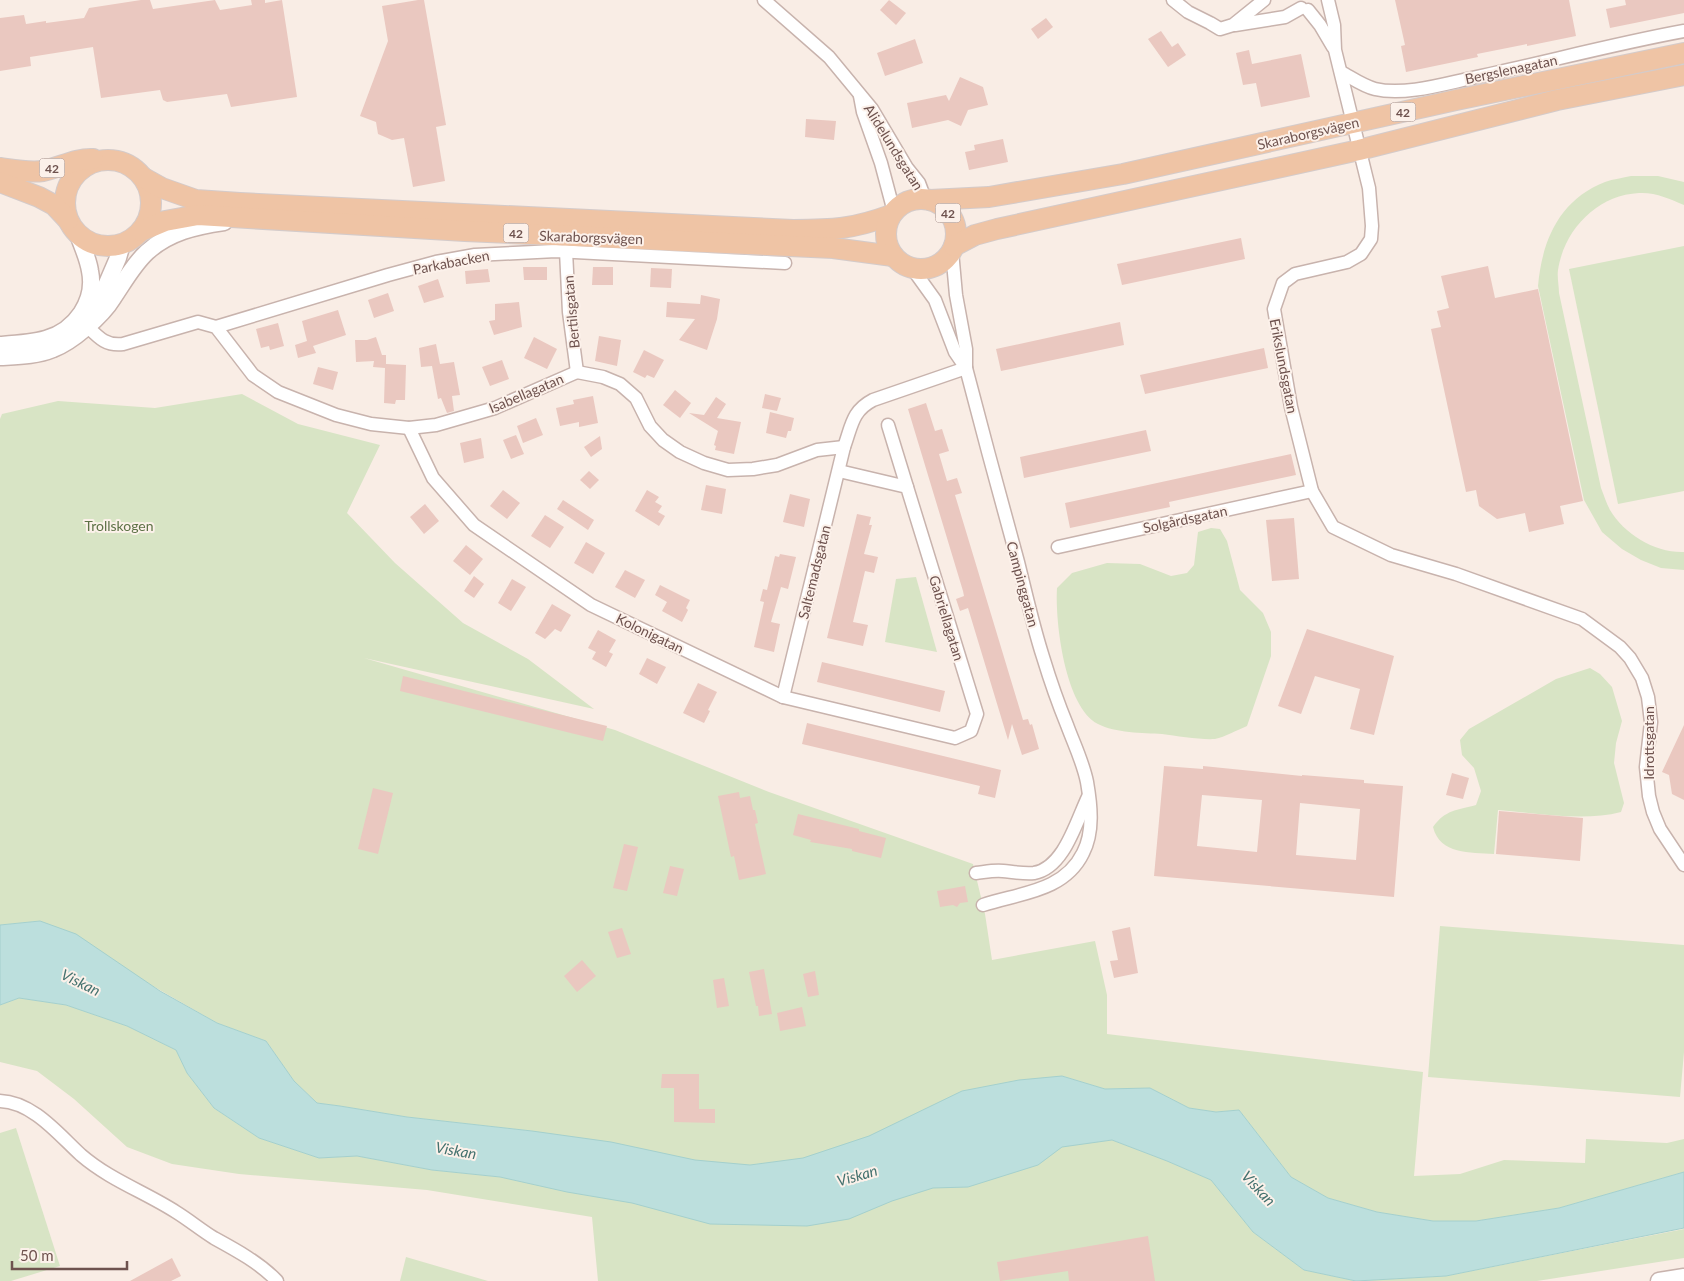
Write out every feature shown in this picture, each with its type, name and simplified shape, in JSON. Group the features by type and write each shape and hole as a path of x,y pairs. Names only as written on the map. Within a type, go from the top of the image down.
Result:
{"main road":[{"name":"Skaraborgsvägen","path":"928,200 989,197 1123,174 1684,53"},
{"name":"Skaraborgsvägen","path":"953,249 975,235 997,229 1359,150 1557,100 1684,76"},
{"name":"42","path":"0,168 20,171 42,171 85,159 110,160 133,167 144,178"},
{"name":"42","path":"73,227 66,212 65,196 71,181 81,169 103,160"},
{"name":"Skaraborgsvägen","path":"144,178 162,188 196,200 793,230 853,228 892,214"},
{"path":"141,231 149,217 151,201 144,178"},
{"name":"42","path":"0,182 54,205 73,227 91,243 114,246 131,240 141,231"},
{"name":"42","path":"892,214 908,201 928,200 942,206 953,220 956,237 953,249 942,262 933,267 924,269 912,268 901,264 893,256"},
{"path":"892,214 886,233 887,245 893,256"},
{"name":"Skaraborgsvägen","path":"141,231 165,221 198,215 465,231 833,248 893,256"}],"street":[{"name":"Alidelundsgatan","path":"764,0 829,57 872,109 928,200"},
{"path":"1173,0 1188,12 1220,29 1233,25 1284,17 1301,6 1320,7 1327,0 1334,25 1335,50 1359,150"},
{"path":"1233,25 1264,0"},
{"path":"1301,6 1320,24 1335,50"},
{"name":"Bergslenagatan","path":"1341,72 1374,89 1395,91 1501,72 1639,39 1684,31"},
{"name":"Alidelundsgatan","path":"860,96 863,112 883,170 892,214"},
{"name":"Erikslundsgatan","path":"1359,150 1368,188 1372,218 1371,239 1366,248 1355,258 1347,262 1295,274 1283,283 1274,309 1292,407 1312,491 1333,527 1391,554 1431,567"},
{"path":"0,358 38,354 54,349 87,326 108,305 122,283 147,252 177,232 205,224 249,218"},
{"path":"0,345 46,339 71,326 81,315 87,305 92,286 91,272 87,257 73,227"},
{"path":"87,326 105,292 122,244"},
{"name":"Campinggatan","path":"953,249 956,295 966,349 966,368 1043,658 1066,724 1082,762 1091,816 1089,838 1076,864 1068,873 1043,889 983,905"},
{"name":"Parkabacken","path":"216,327 388,275 436,262 475,255 566,251 785,262"},
{"name":"Bertilsgatan","path":"566,251 568,312 577,372"},
{"name":"Campinggatan","path":"912,268 935,300 955,352 966,368"},
{"path":"87,326 101,340 116,345 198,322 216,327"},
{"name":"Isabellagatan","path":"216,327 253,375 278,392 336,416 371,424 410,428 436,425 494,408 577,372 603,377 620,384 636,398 650,426 663,440 688,455 728,470 777,466 817,450 844,447"},
{"path":"844,447 857,411 863,405 966,368"},
{"name":"Gabriellagatan","path":"888,425 977,714 971,730 955,738"},
{"name":"Kolonigatan","path":"410,428 433,478 474,525 591,605 783,697 955,738"},
{"name":"Saltemadsgatan","path":"783,697 844,447"},
{"path":"838,471 907,487"},
{"name":"Solgårdsgatan","path":"1058,547 1312,491"},
{"name":"Idrottsgatan","path":"1431,567 1456,574 1582,619 1620,647 1630,658 1642,678 1648,697 1651,722 1646,767 1653,812 1660,829 1684,865"},
{"path":"976,873 992,870 1034,872 1044,870 1053,864 1061,855 1069,840 1088,797"},
{"path":"0,1101 14,1103 28,1111 46,1123 94,1165 127,1186 177,1212 205,1233 269,1272 277,1281"},
{"path":"1659,1281 1684,1277"}],"green space":[{"path":"1631,176 1658,176 1684,182 1684,205 1657,195 1639,193 1609,200 1596,208 1585,217 1567,241 1561,255 1558,270 1559,293 1601,488 1607,505 1623,527 1641,540 1662,549 1684,552 1684,570 1661,568 1641,560 1622,549 1602,532 1584,500 1538,286 1540,269 1549,238 1565,211 1589,190 1608,181"},
{"path":"1684,246 1684,491 1618,504 1569,269"},
{"name":"Trollskogen","path":"242,394 298,424 380,445 347,513 395,563 463,623 528,659 594,709 364,658 615,730 769,792 973,864 985,914 992,960 1095,941 1107,995 1107,1034 1423,1072 1414,1176 1460,1174 1504,1160 1585,1163 1586,1139 1667,1143 1684,1139 1684,1172 1559,1208 1476,1221 1433,1221 1377,1212 1328,1198 1291,1177 1239,1110 1216,1112 1189,1108 1150,1088 1105,1089 1062,1076 1078,1144 1112,1140 1211,1180 1253,1232 1304,1270 1356,1281 598,1281 592,1217 427,1190 239,1174 172,1164 127,1147 74,1099 37,1071 0,1062 0,1005 19,998 66,1005 127,1026 176,1050 187,1073 214,1108 259,1138 319,1158 357,1156 432,1170 500,1177 590,1196 532,1131 407,1117 317,1103 294,1081 266,1041 217,1023 40,921 0,925 0,419 2,414 58,401 155,408"},
{"path":"1211,528 1220,529 1227,541 1240,590 1263,613 1271,632 1271,656 1247,726 1223,737 1209,739 1121,731 1098,724 1087,715 1077,700 1070,682 1060,641 1057,588 1072,573 1107,563 1140,564 1171,576 1187,573 1194,565 1198,532"},
{"path":"916,577 937,652 885,642 896,579"},
{"path":"1590,668 1600,674 1612,687 1622,721 1616,743 1614,763 1624,803 1621,812 1576,817 1498,810 1494,854 1466,852 1442,843 1433,827 1447,814 1476,805 1481,791 1474,768 1462,755 1460,740 1469,729 1556,679"},
{"path":"1440,926 1684,945 1684,1052 1680,1097 1428,1077"},
{"path":"16,1128 60,1266 11,1281 0,1281 0,1133"},
{"path":"1684,1229 1684,1258 1537,1281 1356,1281 1446,1276"},
{"path":"406,1257 488,1281 400,1281"}],"water":[{"name":"Viskan","path":"40,921 76,934 160,991 217,1023 266,1041 294,1081 317,1103 407,1117 611,1142 695,1160 750,1165 803,1158 869,1136 962,1091 1019,1080 1062,1076 1105,1089 1150,1088 1189,1108 1216,1112 1239,1110 1291,1177 1328,1198 1377,1212 1433,1221 1476,1221 1559,1208 1684,1172 1684,1228 1446,1276 1356,1281 1304,1270 1253,1232 1211,1180 1112,1140 1062,1147 1038,1165 968,1187 933,1188 892,1201 849,1219 807,1226 710,1224 632,1203 567,1192 500,1177 432,1170 357,1156 319,1158 259,1138 214,1108 187,1073 176,1050 127,1026 66,1005 19,998 0,1005 0,925"}],"building":[{"path":"150,0 153,9 215,0 220,10 252,5 251,0 265,0 265,3 282,0 297,97 231,107 227,94 167,102 163,100 160,90 101,98 93,47 30,57 31,66 0,71 0,18 24,15 26,24 46,21 46,23 84,18 89,8"},
{"path":"424,0 446,125 436,127 445,181 413,187 404,138 392,140 378,134 376,122 360,116 388,41 382,6"},
{"path":"889,0 906,13 896,25 880,10"},
{"path":"1395,0 1569,0 1576,36 1477,54 1478,57 1406,72 1401,46 1405,45"},
{"path":"1625,0 1684,0 1684,13 1610,28 1606,9 1626,5"},
{"path":"1046,18 1053,27 1038,39 1031,29"},
{"path":"1161,31 1172,47 1178,43 1186,55 1168,67 1148,39"},
{"path":"915,39 923,63 885,76 877,53"},
{"path":"1249,50 1252,64 1301,54 1310,97 1261,107 1256,83 1243,85 1236,53"},
{"path":"960,77 983,87 988,105 968,110 961,126 948,120 912,128 907,103 946,95 949,101"},
{"path":"806,119 836,121 834,140 805,137"},
{"path":"1003,139 1008,162 969,170 965,152 975,150 974,145"},
{"path":"1241,238 1245,259 1122,285 1117,264"},
{"path":"1488,266 1495,298 1538,289 1583,501 1560,506 1564,524 1529,532 1525,513 1497,519 1479,506 1476,490 1466,492 1431,329 1441,327 1437,311 1449,308 1441,276"},
{"path":"523,267 547,267 547,280 524,280"},
{"path":"593,267 613,267 613,285 592,285"},
{"path":"651,268 672,269 671,288 650,287"},
{"path":"488,269 490,282 466,284 465,271"},
{"path":"438,279 444,297 424,303 418,286"},
{"path":"388,293 394,311 374,318 368,300"},
{"path":"701,295 720,299 717,319 707,350 679,340 695,319 666,317 667,302 700,304"},
{"path":"519,302 522,327 494,335 489,321 495,320 495,304"},
{"path":"338,310 346,335 313,346 316,353 298,358 295,345 307,341 302,321"},
{"path":"1120,322 1124,345 1001,371 996,349"},
{"path":"278,323 284,346 270,350 269,346 261,348 256,329"},
{"path":"599,336 621,340 617,366 595,361"},
{"path":"376,337 382,355 386,355 386,364 406,365 405,400 396,400 395,404 384,403 385,368 373,367 374,361 356,362 355,340 367,340"},
{"path":"534,337 557,349 547,369 524,358"},
{"path":"436,344 440,364 454,362 460,395 452,396 454,411 447,413 441,398 438,399 432,366 421,367 419,348"},
{"path":"1264,348 1268,368 1145,394 1140,375"},
{"path":"644,350 664,360 654,378 647,375 645,378 633,372"},
{"path":"502,360 509,379 490,386 482,367"},
{"path":"318,367 338,372 333,390 313,384"},
{"path":"675,390 691,403 680,418 663,405"},
{"path":"765,394 781,398 777,411 762,408"},
{"path":"593,396 598,423 579,427 579,422 560,426 556,408 574,404 573,400"},
{"path":"716,397 726,404 717,418 741,422 734,454 715,450 716,446 714,445 718,431 689,413 704,415"},
{"path":"926,403 935,431 942,429 949,451 939,454 947,481 957,478 962,493 955,495 1023,720 1028,719 1030,725 1032,724 1039,749 1022,755 1012,724 1008,740 968,608 960,611 956,599 964,596 963,591 908,409"},
{"path":"770,412 794,418 791,431 788,431 786,438 766,433"},
{"path":"536,418 543,435 523,443 517,426"},
{"path":"1146,430 1151,451 1024,478 1020,457"},
{"path":"516,435 524,454 511,459 503,440"},
{"path":"600,436 602,449 591,457 584,447"},
{"path":"481,438 484,458 464,463 460,443"},
{"path":"1291,454 1296,475 1169,502 1170,507 1070,528 1065,503"},
{"path":"589,471 599,480 590,489 580,480"},
{"path":"706,485 726,489 722,514 701,510"},
{"path":"503,490 520,503 507,519 490,506"},
{"path":"647,490 659,497 655,502 662,506 658,512 665,516 659,526 635,511"},
{"path":"790,494 810,499 804,527 783,522"},
{"path":"563,500 594,520 588,530 557,509"},
{"path":"425,504 439,521 424,534 410,517"},
{"path":"857,514 871,517 869,525 872,525 864,554 878,557 874,573 865,571 853,622 868,625 863,646 827,638"},
{"path":"545,515 564,527 550,548 531,536"},
{"path":"1294,518 1299,579 1272,581 1266,520"},
{"path":"586,542 605,553 593,574 574,563"},
{"path":"466,545 483,559 470,575 453,561"},
{"path":"780,554 796,557 788,589 781,587 771,622 780,624 774,652 754,647 764,602 760,601 763,589 767,590 775,556 779,557"},
{"path":"625,570 645,580 635,598 615,587"},
{"path":"474,576 484,584 474,598 464,591"},
{"path":"512,579 526,587 511,611 498,603"},
{"path":"660,585 690,600 686,608 688,610 682,622 662,611 667,602 655,595"},
{"path":"552,604 571,615 561,632 555,629 545,639 535,633"},
{"path":"1307,629 1394,656 1374,735 1350,729 1360,689 1315,676 1301,714 1278,706"},
{"path":"598,630 616,640 609,652 613,654 606,667 592,659 596,652 588,648"},
{"path":"647,658 666,667 657,684 639,674"},
{"path":"822,662 945,691 940,712 817,682"},
{"path":"403,676 607,726 603,741 400,691"},
{"path":"698,683 717,692 704,723 683,713"},
{"path":"807,723 1001,770 995,798 978,794 980,786 802,744"},
{"path":"1684,725 1684,800 1672,794 1669,775 1662,772"},
{"path":"1164,766 1203,769 1203,766 1364,780 1364,783 1403,786 1394,897 1154,876","holes":["1202,795 1262,800 1257,852 1197,846","1300,803 1360,809 1356,860 1296,855"]},
{"path":"1452,773 1469,778 1463,799 1446,795"},
{"path":"373,788 393,793 378,854 358,849"},
{"path":"739,792 740,798 750,796 753,810 755,810 758,823 755,824 766,874 739,880 734,856 731,857 718,796"},
{"path":"1499,811 1583,818 1580,861 1496,854"},
{"path":"798,814 859,829 859,831 886,838 881,858 852,851 852,849 810,842 811,840 793,835"},
{"path":"624,844 638,847 627,891 613,888"},
{"path":"670,866 684,869 677,896 663,893"},
{"path":"965,886 968,902 960,903 957,907 953,905 940,907 937,891"},
{"path":"1130,927 1138,973 1114,978 1110,961 1118,960 1112,931"},
{"path":"622,928 631,954 617,958 608,932"},
{"path":"582,960 596,976 577,992 564,976"},
{"path":"764,969 772,1014 759,1016 749,972"},
{"path":"815,971 819,995 808,997 803,974"},
{"path":"724,978 729,1006 717,1008 713,980"},
{"path":"802,1007 806,1026 780,1031 777,1013"},
{"path":"662,1074 699,1074 699,1109 715,1109 715,1123 674,1122 674,1088 661,1088"},
{"path":"1148,1236 1155,1281 1069,1281 1068,1271 1000,1281 997,1262"},
{"path":"172,1258 181,1276 171,1281 130,1281"}]}
